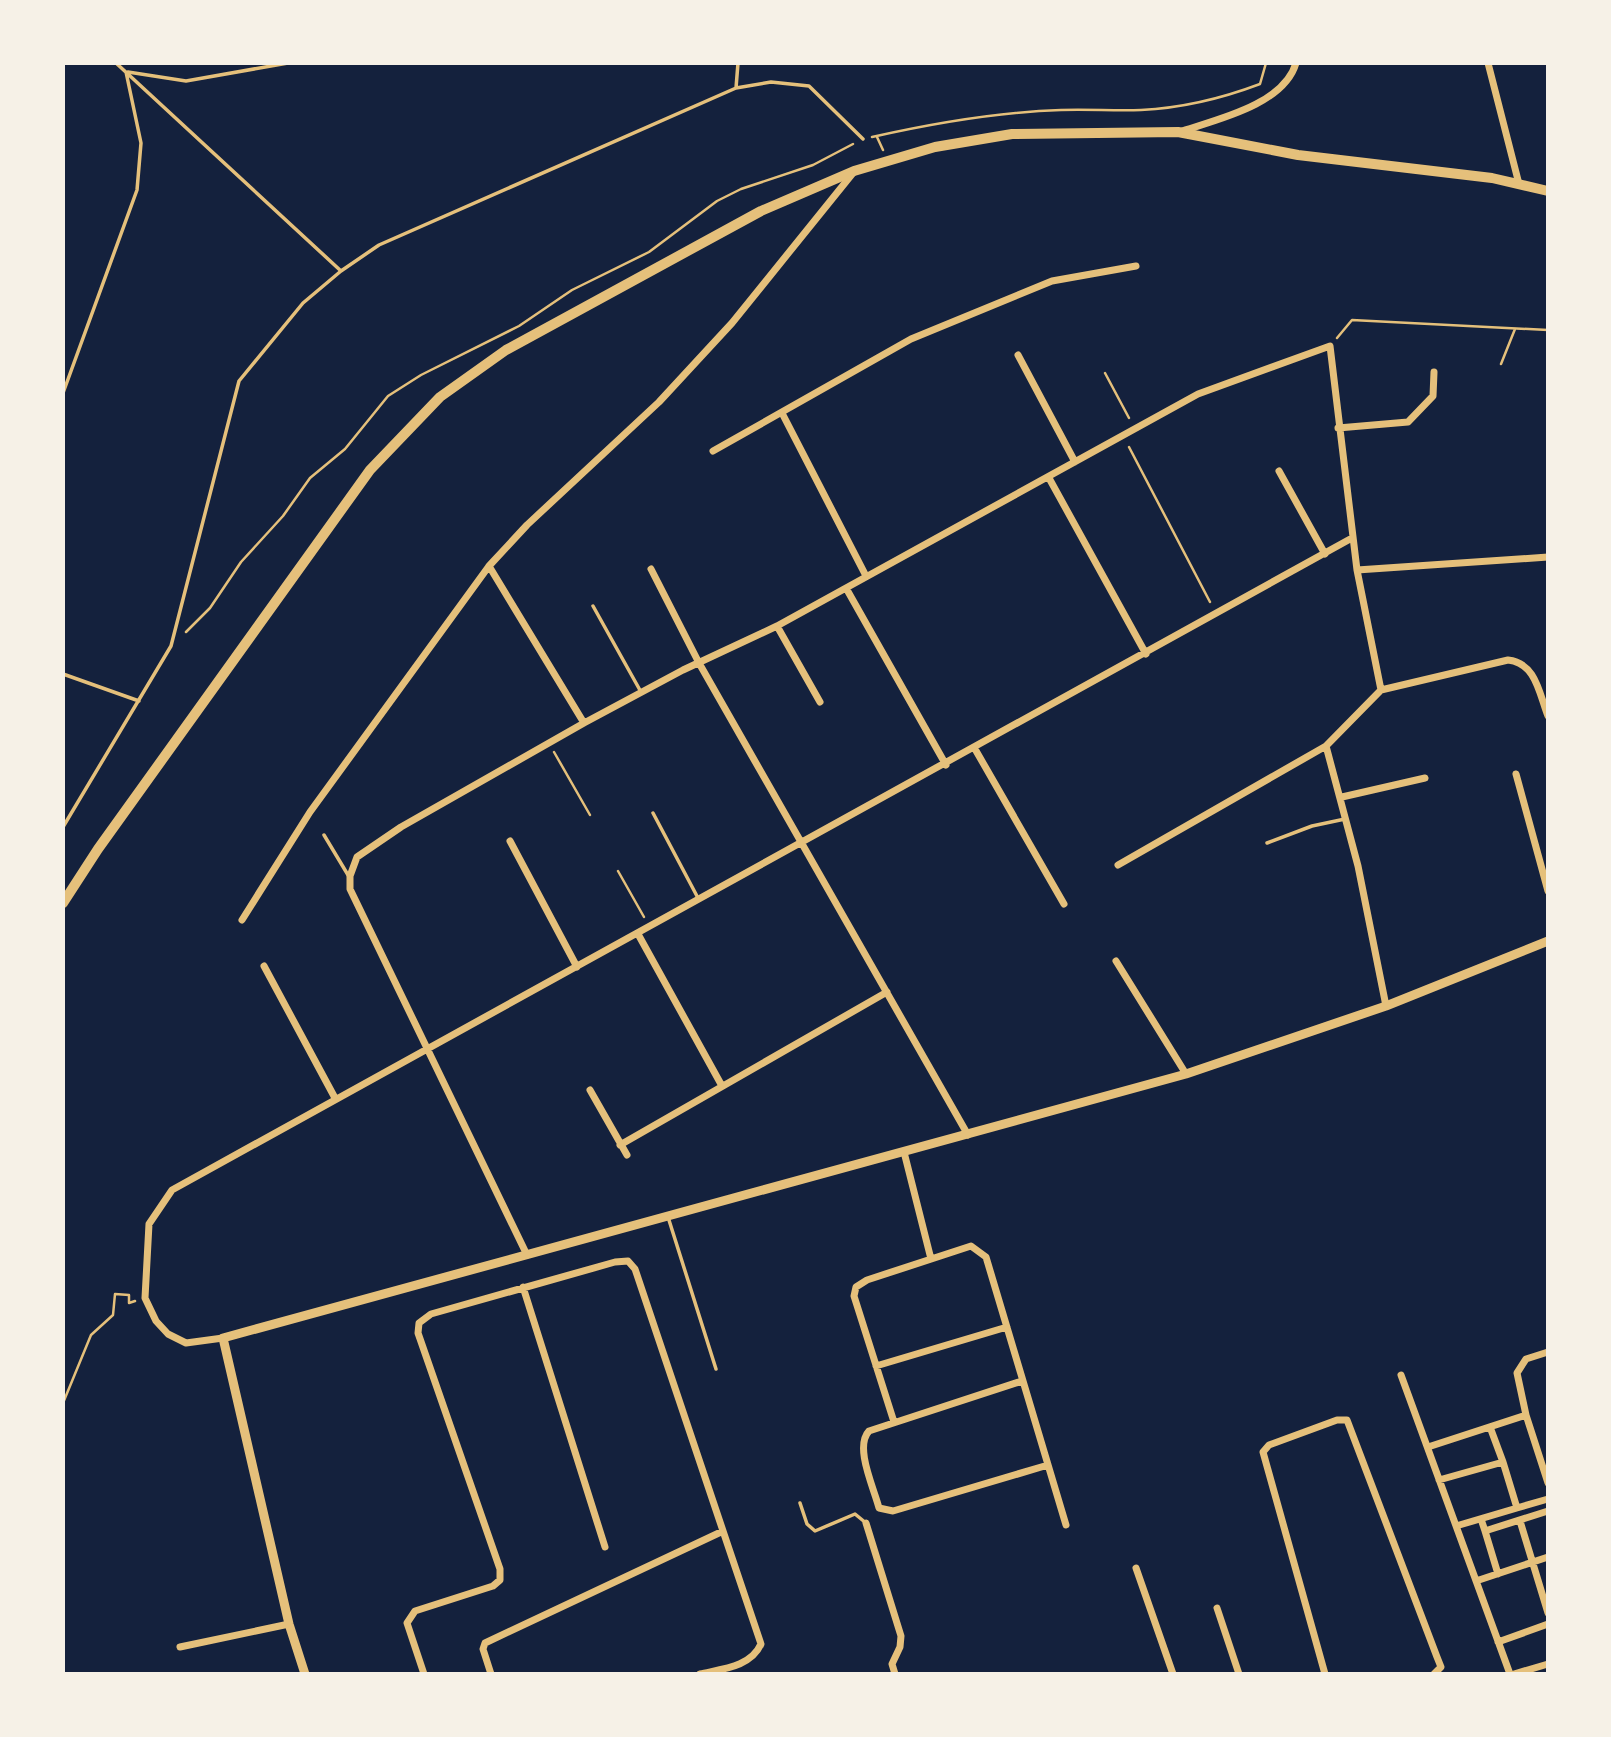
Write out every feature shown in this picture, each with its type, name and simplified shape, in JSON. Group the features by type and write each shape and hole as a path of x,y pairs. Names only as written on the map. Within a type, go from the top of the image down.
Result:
{"main road":[{"path":"63,903 98,849 370,470 440,397 506,350 761,211 854,171 935,147 1012,134 1178,132 1298,155 1519,184 1548,191"}],"street":[{"path":"1178,132 1248,109 1273,93 1294,70 1296,63"},
{"path":"1488,63 1519,184"},
{"path":"242,920 310,812 489,566 527,525 659,402 733,323 854,171"},
{"path":"713,451 912,339 976,311 1052,281 1136,266"},
{"path":"527,1255 429,1048 349,889 350,876 357,857 401,827 641,692 777,626 1198,394 1330,346 1352,538 1381,690"},
{"path":"1018,355 1075,462"},
{"path":"1338,428 1408,422 1433,396 1434,372"},
{"path":"782,413 866,576"},
{"path":"1279,471 1325,554"},
{"path":"1049,478 1146,654"},
{"path":"1352,538 804,844 335,1097 173,1190 149,1224 145,1298 156,1321 168,1334 186,1343 223,1338 968,1135 1186,1074 1386,1006 1548,941"},
{"path":"1357,570 1548,557"},
{"path":"489,566 584,723"},
{"path":"651,569 699,663 968,1135"},
{"path":"846,588 946,765"},
{"path":"777,626 820,702"},
{"path":"1118,865 1326,746 1381,690 1508,660 1521,661 1531,671 1548,716"},
{"path":"1326,746 1342,797 1386,1006"},
{"path":"975,749 1064,904"},
{"path":"1516,774 1548,891"},
{"path":"1342,797 1425,778"},
{"path":"510,841 577,967"},
{"path":"638,934 722,1086"},
{"path":"1116,961 1186,1074"},
{"path":"264,966 335,1097"},
{"path":"620,1144 887,992"},
{"path":"590,1090 627,1155"},
{"path":"904,1152 931,1259"},
{"path":"894,1422 854,1296 856,1287 867,1280 971,1246 980,1250 986,1257 1066,1525"},
{"path":"424,1674 407,1623 409,1616 415,1611 493,1586 500,1580 500,1569 418,1333 419,1323 431,1314 615,1262 628,1261 635,1269 721,1532 761,1644 757,1654 746,1661 700,1674"},
{"path":"523,1287 605,1547"},
{"path":"876,1366 1007,1327"},
{"path":"223,1338 289,1624 305,1674"},
{"path":"1548,1352 1526,1359 1517,1373 1526,1415 1548,1483"},
{"path":"1401,1375 1512,1674 1548,1664"},
{"path":"1022,1381 869,1431 864,1436 863,1448 879,1508 893,1511 1048,1465"},
{"path":"1427,1447 1526,1415"},
{"path":"1325,1674 1263,1452 1269,1445 1337,1420 1347,1420 1441,1667 1434,1674"},
{"path":"1490,1427 1517,1508"},
{"path":"1439,1480 1503,1462"},
{"path":"1456,1526 1548,1499"},
{"path":"1485,1531 1548,1511"},
{"path":"1480,1519 1498,1574"},
{"path":"1520,1521 1548,1613"},
{"path":"866,1522 901,1636 900,1647 892,1664 895,1674"},
{"path":"491,1674 483,1649 485,1643 721,1532"},
{"path":"1476,1581 1548,1557"},
{"path":"1136,1568 1173,1674"},
{"path":"1217,1608 1239,1674"},
{"path":"180,1647 289,1624"},
{"path":"1498,1642 1548,1624"}],"lane":[{"path":"116,63 341,271"},
{"path":"125,72 186,80 288,63"},
{"path":"736,88 738,63"},
{"path":"63,393 136,190 141,143 125,72"},
{"path":"63,827 171,646 213,473 239,381 303,303 341,271 379,245 736,88 771,82 809,86 863,139"},
{"path":"593,606 641,692"},
{"path":"63,674 139,701"},
{"path":"653,813 699,900"},
{"path":"1267,843 1312,826 1346,818"},
{"path":"324,835 342,870 350,876"},
{"path":"668,1216 716,1369"},
{"path":"800,1503 807,1524 815,1531 855,1514 866,1522"}],"path":[{"path":"171,646 210,608 241,562 283,516 310,478 345,449 388,396 421,375 519,326 572,290 649,252 717,201 741,189 813,165 863,139 930,124 999,115 1062,110 1144,110 1222,98 1260,84 1266,63"},
{"path":"1330,346 1352,320 1548,330"},
{"path":"1501,364 1516,329"},
{"path":"1105,373 1135,428"},
{"path":"1123,434 1216,615"},
{"path":"549,743 590,814"},
{"path":"618,871 650,927"},
{"path":"63,1403 91,1335 113,1315 116,1294 129,1294 129,1303 145,1298"}]}
